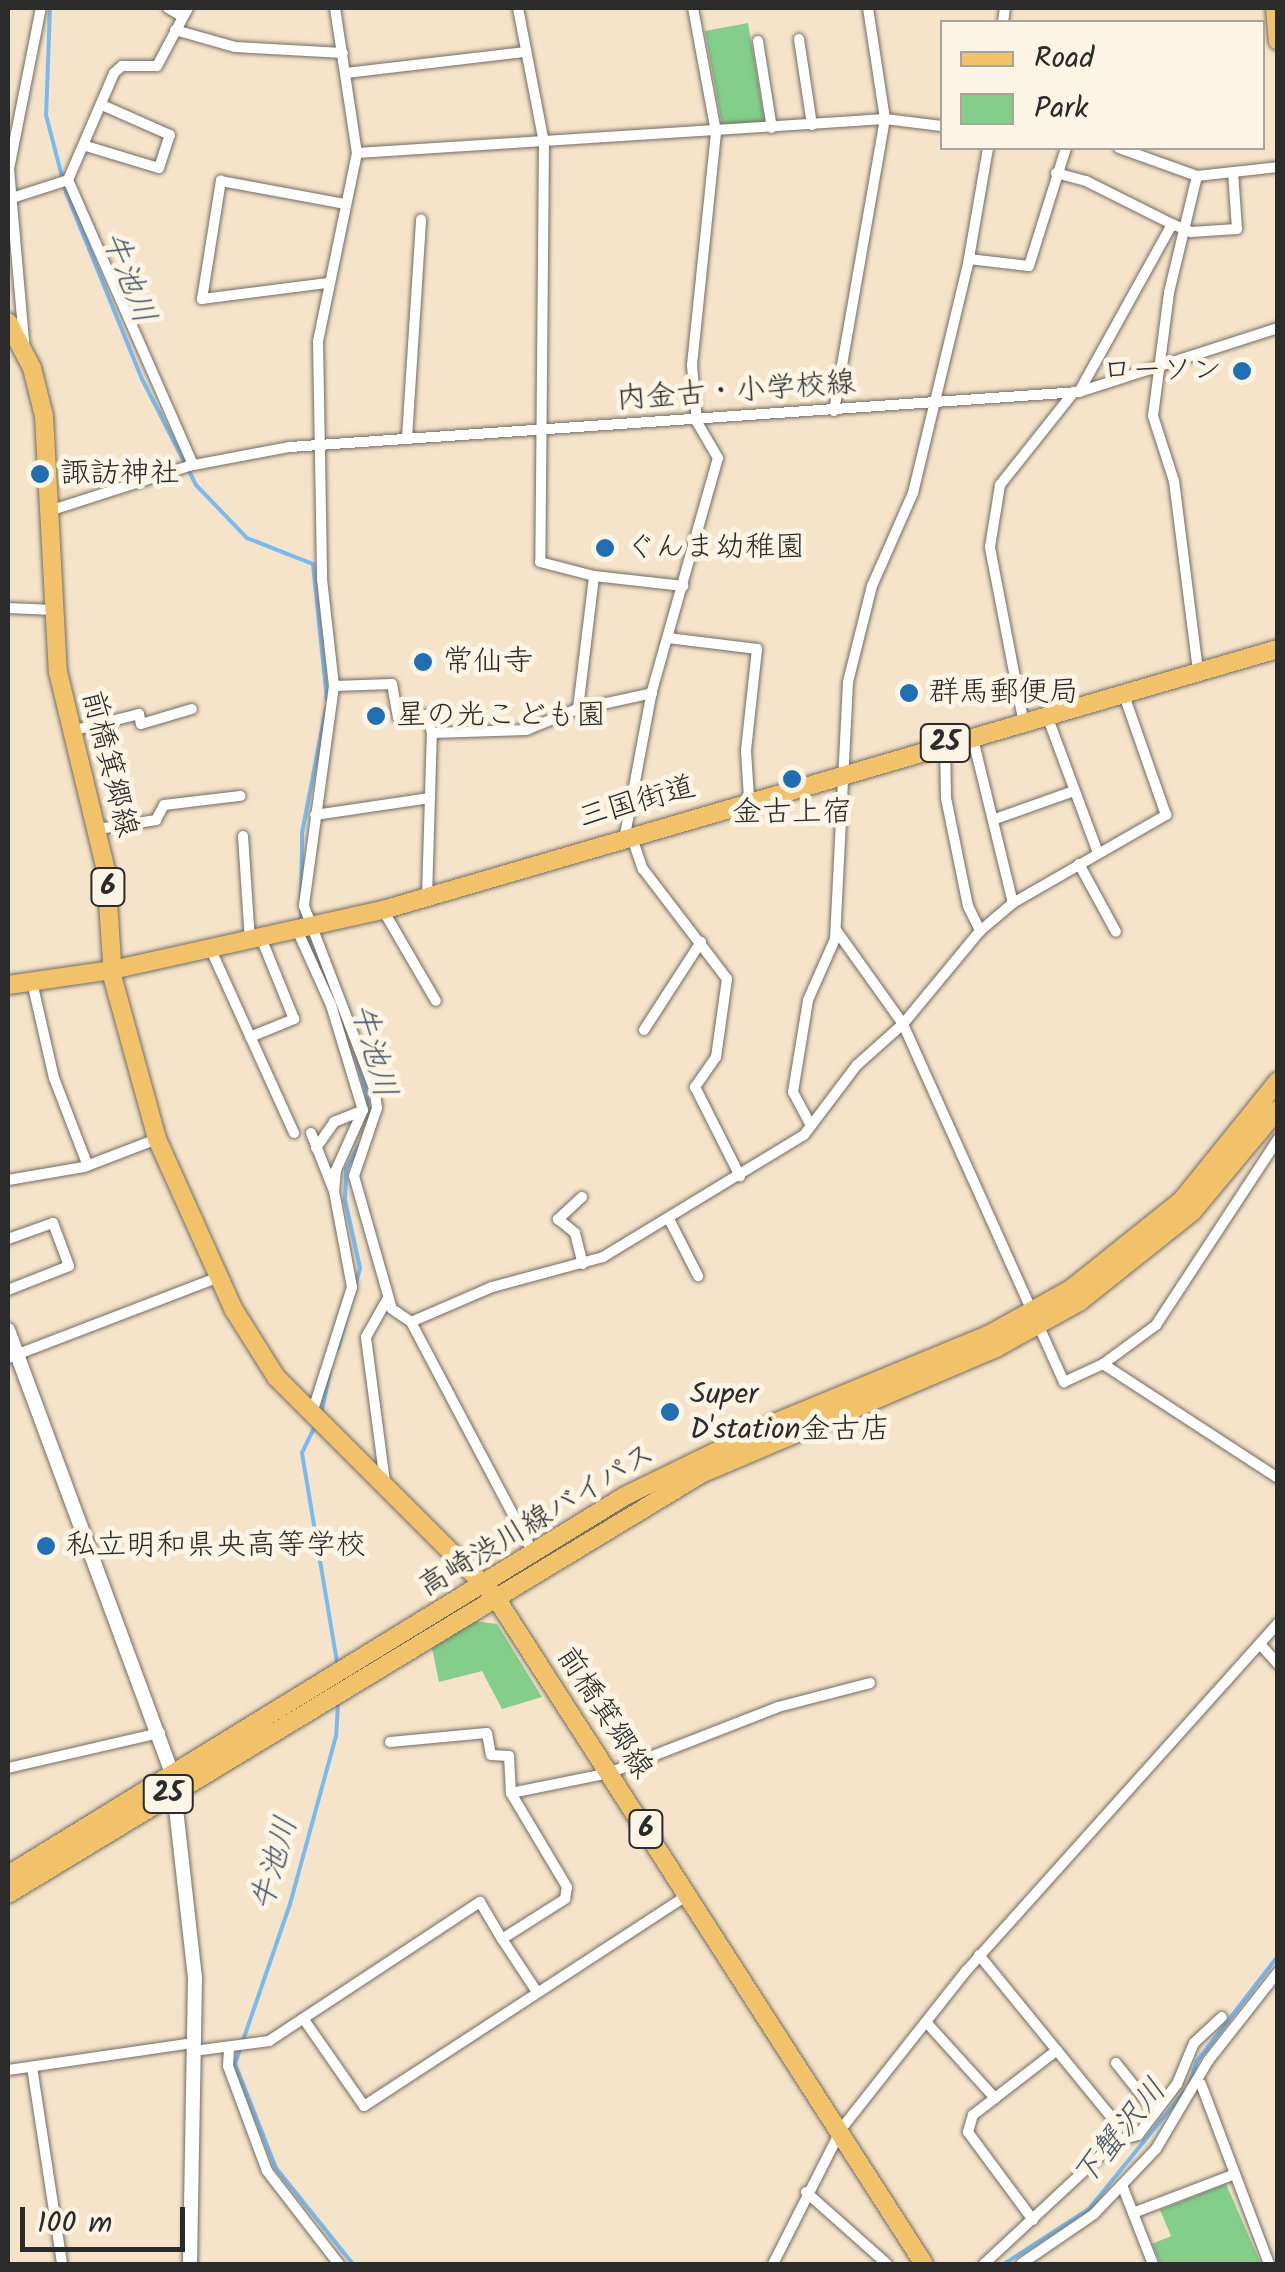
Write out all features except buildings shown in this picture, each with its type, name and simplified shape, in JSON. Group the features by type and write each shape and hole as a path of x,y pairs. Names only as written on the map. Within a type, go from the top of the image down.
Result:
{"main road":[{"path":"1275,8 1278,41"},
{"name":"前橋箕郷線","path":"8,322 25,353 44,416 53,610 71,731 98,830 112,970 157,1139 219,1278 262,1357 317,1418 489,1588 842,2128 924,2264"},
{"name":"三国街道","path":"8,985 112,970 384,910 750,798 844,775 1046,712 1278,649"},
{"name":"高崎渋川線バイパス","path":"489,1588 532,1551 694,1460 1036,1319 1160,1221 1213,1166 1278,1081"},
{"name":"高崎渋川線バイパス","path":"8,1875 172,1782 489,1588 701,1474 1109,1282 1192,1212 1278,1108"},
{"name":"高崎渋川線バイパス","path":"8,1894 172,1782"}],"street":[{"path":"25,353 8,199 11,150 42,8"},
{"path":"8,199 63,181 86,146 114,73 122,66 157,66 185,12 168,8"},
{"path":"334,1191 336,1170 363,1110 305,930 304,906 334,686 318,445 318,341 357,153 335,8"},
{"path":"518,8 544,143 540,562 594,576 684,586"},
{"path":"693,8 716,132 692,365 697,422 718,458 652,693 628,834 643,869 721,967 728,992 716,1057 695,1087 740,1176"},
{"path":"834,411 885,119 868,8"},
{"path":"174,30 235,47 343,53"},
{"path":"799,39 812,125"},
{"path":"758,41 772,128"},
{"path":"346,73 526,52"},
{"path":"86,146 159,168 170,135 102,104"},
{"path":"357,153 885,119 940,126"},
{"path":"809,1122 794,1092 808,1000 836,930 848,682 872,586 913,492 969,258 988,150"},
{"path":"969,258 1030,266 1065,150"},
{"path":"1125,150 1197,176 1278,168"},
{"path":"1056,174 1086,181 1191,232 1238,229 1232,172"},
{"path":"1023,719 991,559 997,500 1005,477 1076,392 1177,226 1197,176"},
{"path":"63,181 188,467"},
{"path":"327,284 202,300 222,181 345,204"},
{"path":"407,438 421,219"},
{"path":"1177,226 1153,416 1174,481 1198,670"},
{"name":"内金古・小学校線","path":"49,511 188,467 318,445 541,428 697,422 1076,392 1156,371 1278,328"},
{"path":"578,709 594,576"},
{"path":"8,608 53,610"},
{"path":"668,638 757,649 746,751 750,798"},
{"path":"334,686 392,684 398,717 427,714 432,733 428,897"},
{"path":"411,1322 492,1287 583,1264 670,1221 804,1135 809,1122 903,1024 980,931 1013,902 1166,815 1123,691"},
{"path":"432,733 526,730 578,709 652,693"},
{"path":"71,731 139,714 140,724 192,708"},
{"path":"1046,712 1098,853"},
{"path":"972,735 996,819 1013,902"},
{"path":"945,743 946,798 968,906 980,931"},
{"path":"996,819 1074,791"},
{"path":"98,830 156,820 164,804 240,796"},
{"path":"314,814 430,798"},
{"path":"243,836 256,941 294,1018 250,1037"},
{"path":"1079,864 1116,932"},
{"path":"384,910 436,1001"},
{"path":"305,930 374,1088 377,1108 354,1176 388,1298 411,1322 532,1551"},
{"path":"836,930 903,1024 1064,1382 1103,1364 1156,1325 1278,1139"},
{"path":"644,1030 702,942"},
{"path":"211,950 294,1133"},
{"path":"32,982 54,1078 88,1166"},
{"path":"316,1148 334,1122 363,1110"},
{"path":"311,1133 341,1213 352,1286 317,1418"},
{"path":"8,1180 88,1166 157,1139"},
{"path":"582,1197 558,1219 576,1233 583,1264"},
{"path":"341,1213 361,1207"},
{"path":"670,1221 698,1276"},
{"path":"8,1240 53,1222 69,1266 8,1290"},
{"path":"12,1356 219,1278"},
{"path":"385,1482 366,1337 388,1298"},
{"path":"8,1330 12,1356 160,1734 172,1782 194,1954 190,2264"},
{"path":"1103,1364 1278,1478"},
{"path":"773,2264 806,2192 842,2128 979,1955 1278,1623"},
{"path":"1260,1644 1278,1664"},
{"path":"512,1792 610,1773 778,1707 870,1683"},
{"path":"390,1742 487,1732 491,1756 509,1756 512,1792 567,1887 565,1898 502,1939"},
{"path":"8,1768 160,1734"},
{"path":"537,1992 480,1902 305,2012 305,2021 364,2106 689,1894"},
{"path":"979,1955 1117,2124 1114,2142"},
{"path":"1028,2262 1068,2235 1122,2185 1201,2084 1208,2062 1278,1972"},
{"path":"984,2264 1114,2142 1138,2135 1177,2084 1194,2042 1222,2017"},
{"path":"8,2070 194,2047 236,2047 305,2021"},
{"path":"926,2022 996,2098"},
{"path":"236,2047 228,2066 266,2171 339,2264"},
{"path":"1033,2220 968,2132 973,2115 1057,2050"},
{"path":"1116,2063 1156,2112"},
{"path":"32,2066 62,2264"},
{"path":"1201,2084 1269,2264"},
{"path":"1133,2214 1235,2174"},
{"path":"1122,2185 1153,2264"},
{"path":"806,2192 887,2264"}],"green space":[{"path":"748,23 765,124 722,125 705,31"},
{"path":"474,1621 497,1624 542,1697 502,1709 482,1671 439,1682 432,1648"},
{"path":"1226,2184 1261,2264 1161,2264 1152,2244 1171,2236 1160,2210"}],"waterway":[{"name":"牛池川","path":"50,8 46,115 66,192 142,379 196,485 247,538 313,564 327,699"},
{"name":"牛池川","path":"301,921 302,833 326,708"},
{"name":"牛池川","path":"306,934 327,980"},
{"name":"牛池川","path":"356,1054 367,1095 367,1123"},
{"name":"牛池川","path":"338,1348 360,1268 345,1200 346,1169 359,1146"},
{"name":"牛池川","path":"321,1415 330,1371"},
{"name":"牛池川","path":"316,1424 302,1453 338,1668"},
{"name":"牛池川","path":"338,1702 336,1736 290,1904 235,2064 276,2168 353,2264"},
{"name":"下蟹沢川","path":"1190,2082 1197,2061 1278,1956"},
{"name":"下蟹沢川","path":"1004,2264 1089,2209 1185,2091"}],"place":[{"name":"ローソン","path":"1242,371"},
{"name":"諏訪神社","path":"40,474"},
{"name":"ぐんま幼稚園","path":"605,548"},
{"name":"常仙寺","path":"423,662"},
{"name":"群馬郵便局","path":"909,693"},
{"name":"星の光こども園","path":"376,716"},
{"name":"金古上宿","path":"792,779"},
{"name":"Super D'station金古店","path":"670,1412"},
{"name":"私立明和県央高等学校","path":"46,1546"}]}
